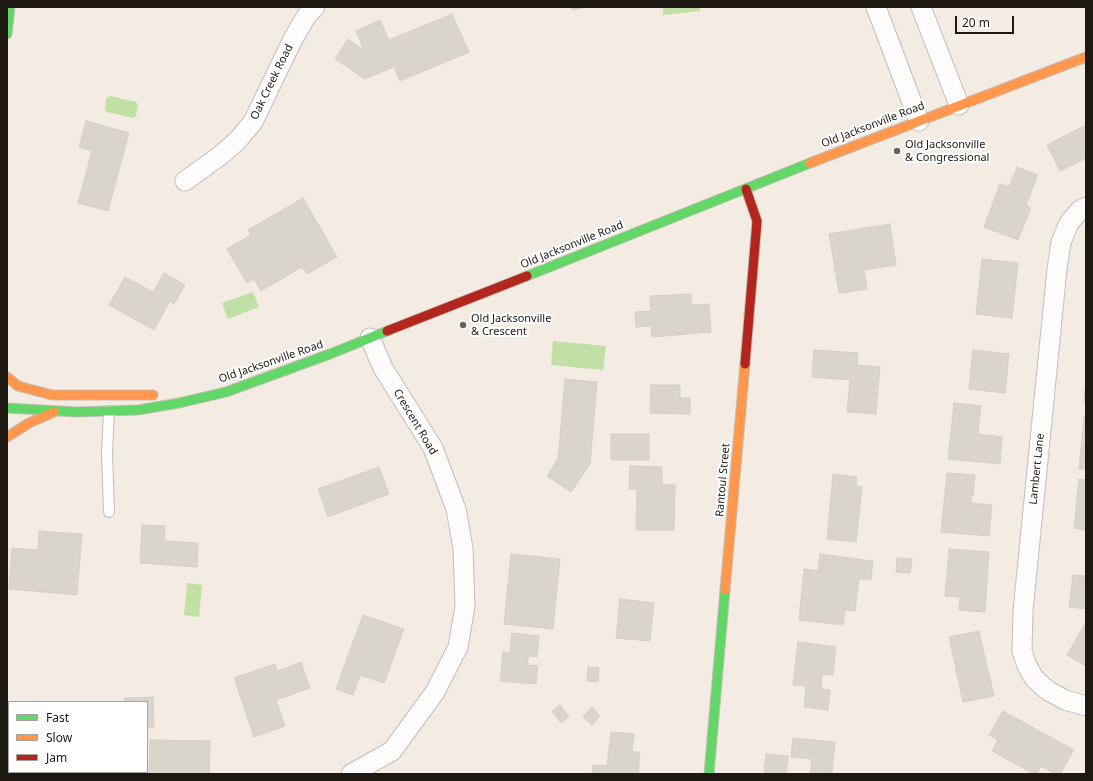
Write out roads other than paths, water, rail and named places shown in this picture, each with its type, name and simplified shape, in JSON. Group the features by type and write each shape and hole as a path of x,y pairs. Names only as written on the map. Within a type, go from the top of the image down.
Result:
{"street":[{"path":"7,34 10,7"},
{"name":"Oak Creek Road","path":"185,181 221,156 237,141 253,122 293,39 307,15 315,7"},
{"path":"876,7 919,121"},
{"path":"921,7 959,105"},
{"name":"Old Jacksonville Road","path":"7,408 57,411 138,410 179,403 226,392 370,338 959,105 1086,57"},
{"name":"Rantoul Street","path":"709,774 757,221 746,189"},
{"name":"Lambert Lane","path":"1086,207 1079,211 1069,223 1061,242 1057,269 1023,611 1022,645 1022,651 1027,666 1034,678 1047,690 1065,700 1086,706"},
{"name":"Crescent Road","path":"351,774 392,751 435,692 458,647 465,606 463,548 456,509 433,448 383,368 370,338"},
{"path":"7,377 18,386 52,395 89,396 152,394 179,403"},
{"path":"7,437 29,423 57,411"}],"lane":[{"path":"109,512 107,453 110,411"}],"place":[{"name":"Old Jacksonville & Congressional","path":"897,151"},
{"name":"Old Jacksonville & Crescent","path":"463,325"}]}
